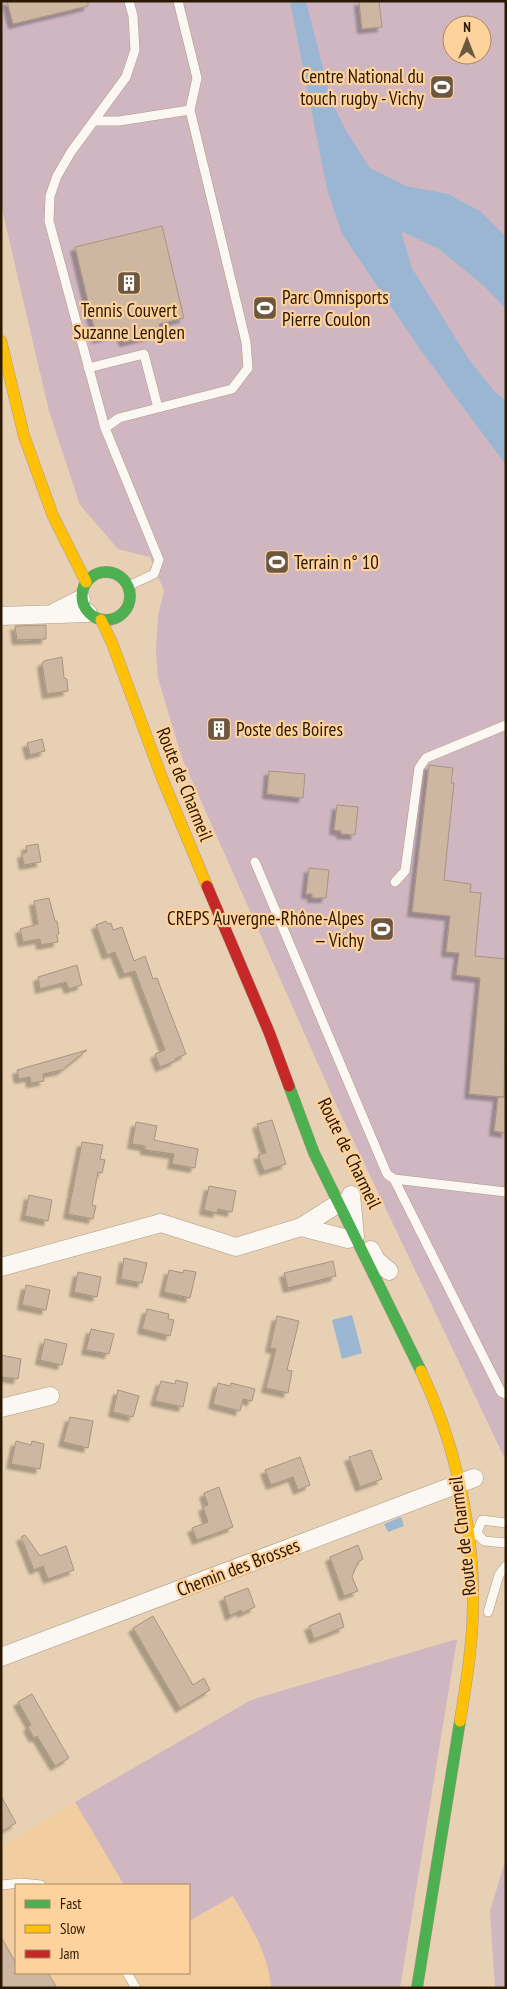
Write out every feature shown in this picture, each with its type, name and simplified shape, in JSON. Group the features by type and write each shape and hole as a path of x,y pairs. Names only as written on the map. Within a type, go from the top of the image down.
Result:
{"main road":[{"path":"1,341 24,436 53,516 86,582"},
{"path":"7,368 62,510 79,540"},
{"path":"93,559 103,572"},
{"path":"103,572 114,572 123,578 128,586 129,604 124,618 114,619 90,611 82,589 94,574 103,572"},
{"name":"Route de Charmeil","path":"90,611 112,643 162,778 269,1032 314,1153 346,1195 354,1236 425,1380 470,1479 470,1548 473,1592 469,1669 417,1988"},
{"name":"Route de Charmeil","path":"124,639 127,686"},
{"name":"Route de Charmeil","path":"269,1032 310,1110"},
{"name":"Route de Charmeil","path":"372,1238 391,1275"},
{"name":"Route de Charmeil","path":"481,1516 482,1542"},
{"name":"Route de Charmeil","path":"487,1568 488,1616"},
{"path":"446,1882 463,1772"}],"street":[{"path":"1,616 45,615 65,609 90,611"},
{"path":"1,1267 161,1223 236,1247 301,1227 346,1195 359,1217 376,1260 391,1275"},
{"path":"301,1227 348,1239 354,1236 359,1217"},
{"path":"1,1408 50,1396"},
{"name":"Chemin des Brosses","path":"1,1657 470,1479"}],"lane":[{"path":"128,586 154,574 159,560 105,428 49,221 50,196 57,176 71,152 126,77 135,50 133,16 129,1"},
{"path":"105,428 119,418 232,389 248,368 246,342 190,110 197,78 178,1"},
{"path":"94,120 119,121 190,110"},
{"path":"88,368 144,354 158,408"},
{"path":"395,882 405,871 419,768 426,758 506,725"},
{"path":"255,862 387,1174 394,1179 501,1392 506,1394"},
{"path":"394,1179 506,1192"},
{"path":"470,1479 470,1500 482,1542"},
{"path":"481,1516 506,1523"},
{"path":"470,1548 482,1542 506,1543"},
{"path":"488,1616 500,1574 506,1566"},
{"path":"1,1885 31,1884"},
{"path":"128,1974 136,1988"}],"shaded area":[{"name":"Parc Omnisports Pierre Coulon","path":"1,1 506,1 506,1461 334,1100 182,758 158,678 156,652 158,616 164,591 150,557 118,549 80,505 49,411 1,205"},
{"path":"457,1639 400,1988 271,1988 267,1963 263,1952 233,1896 190,1920 190,1884 123,1884 75,1802 251,1700"},
{"path":"75,1802 123,1884 15,1884 15,1974 190,1974 190,1920 233,1896 261,1946 270,1972 271,1988 1,1988 1,1847"},
{"path":"506,1858 506,1988 495,1988 490,1911"}],"water":[{"path":"290,1 306,1 332,103 345,129 370,168 406,186 448,194 480,211 506,237 506,309 484,286 439,249 403,232 402,235 412,268 468,358 493,390 506,401 506,465 422,352 342,234 327,189"},
{"path":"352,1315 362,1353 342,1359 332,1320"},
{"path":"401,1517 404,1526 388,1532 384,1524"}],"building":[{"path":"7,1 88,1 88,6 13,24"},
{"path":"359,1 379,1 382,27 362,29"},
{"name":"Tennis Couvert Suzanne Lenglen","path":"162,226 184,318 159,324 161,333 142,338 124,342 121,333 97,339 75,247"},
{"path":"46,625 46,639 17,640 15,626"},
{"path":"62,657 64,678 67,679 68,691 47,694 42,664 44,661"},
{"path":"42,739 45,751 30,755 27,743"},
{"path":"429,765 453,768 451,783 454,783 444,880 471,884 470,892 481,893 475,956 506,959 504,1097 469,1094 480,978 456,975 459,953 446,952 450,916 412,912"},
{"path":"269,771 305,774 303,798 267,794"},
{"path":"337,805 358,807 355,835 341,834 341,831 334,830"},
{"path":"38,844 41,862 24,865 22,854 27,852 26,846"},
{"path":"309,868 329,870 326,898 312,898 312,894 306,894"},
{"path":"49,898 55,921 57,921 58,942 41,945 40,939 23,942 20,929 38,924 34,901"},
{"path":"106,921 108,924 111,923 113,930 122,927 134,961 145,956 153,979 157,978 186,1054 175,1059 175,1061 160,1067 155,1054 165,1050 135,971 124,974 115,952 107,955 96,925"},
{"path":"77,965 82,985 69,989 66,982 40,989 38,977"},
{"path":"87,1050 62,1070 43,1074 44,1081 31,1083 30,1077 19,1079 17,1070"},
{"path":"498,1097 506,1097 506,1133 494,1131"},
{"path":"272,1120 286,1164 264,1171 258,1155 266,1153 257,1124"},
{"path":"136,1122 157,1126 154,1140 198,1149 195,1168 172,1164 174,1154 145,1150 145,1146 132,1144"},
{"path":"82,1142 103,1145 100,1159 105,1160 102,1173 98,1172 92,1205 96,1206 93,1219 68,1214"},
{"path":"209,1186 236,1191 232,1212 218,1209 217,1213 204,1210"},
{"path":"29,1195 52,1200 48,1221 25,1216"},
{"path":"124,1258 147,1263 142,1283 121,1279"},
{"path":"333,1261 336,1276 288,1288 284,1273"},
{"path":"169,1270 183,1273 184,1270 196,1272 190,1298 164,1292"},
{"path":"78,1272 101,1277 97,1297 74,1292"},
{"path":"26,1285 50,1290 46,1310 22,1305"},
{"path":"147,1309 169,1314 168,1319 174,1320 170,1336 142,1329"},
{"path":"277,1316 299,1321 287,1370 292,1371 288,1393 266,1388 276,1349 270,1348"},
{"path":"91,1329 114,1334 109,1354 86,1350"},
{"path":"45,1339 67,1344 62,1365 40,1360"},
{"path":"1,1355 21,1359 18,1379 1,1377"},
{"path":"176,1380 188,1383 183,1407 155,1401 161,1381 175,1384"},
{"path":"218,1383 230,1386 231,1383 255,1389 252,1401 243,1399 240,1411 213,1404"},
{"path":"118,1390 139,1396 133,1417 113,1412"},
{"path":"70,1417 93,1421 88,1448 63,1442"},
{"path":"16,1441 31,1445 32,1441 44,1444 40,1469 11,1464"},
{"path":"371,1450 382,1479 360,1487 349,1457"},
{"path":"300,1457 310,1485 298,1490 293,1477 271,1485 265,1470"},
{"path":"219,1487 233,1527 197,1540 192,1528 208,1522 203,1507 208,1505 204,1493"},
{"path":"25,1535 40,1556 66,1546 74,1570 48,1579 43,1566 34,1570 21,1537"},
{"path":"358,1545 363,1559 358,1562 352,1577 358,1591 344,1596 330,1557"},
{"path":"248,1588 255,1607 242,1613 241,1610 230,1616 224,1597"},
{"path":"340,1613 344,1627 314,1639 309,1626"},
{"path":"153,1616 193,1685 204,1678 210,1690 180,1708 133,1628"},
{"path":"32,1694 69,1758 55,1766 37,1736 34,1738 28,1727 31,1725 18,1702"},
{"path":"1,1796 16,1823 1,1832"},
{"path":"1,1937 15,1961 15,1974 49,1974 57,1988 1,1988"}],"traffic: fast":[{"path":"101,572 111,572 123,579 130,591 130,596 130,601 123,613 111,620 101,620 93,616 86,609 82,601 82,591 86,583 93,576 101,572"},
{"path":"289,1086 314,1153 421,1371"},
{"path":"417,1988 460,1721"}],"traffic: slow":[{"path":"1,341 24,436 53,516 86,582"},
{"path":"101,620 112,643 162,778 207,886"},
{"path":"421,1371 451,1451 459,1479 469,1536 473,1592 472,1625 460,1721"}],"traffic: jam":[{"path":"207,886 269,1032 289,1086"}],"place":[{"name":"Centre National du touch rugby - Vichy","path":"442,87"},
{"name":"Tennis Couvert Suzanne Lenglen","path":"129,283"},
{"name":"Parc Omnisports Pierre Coulon","path":"265,308"},
{"name":"Terrain n° 10","path":"277,562"},
{"name":"Poste des Boires","path":"219,729"},
{"name":"CREPS Auvergne-Rhône-Alpes — Vichy","path":"382,929"}]}
